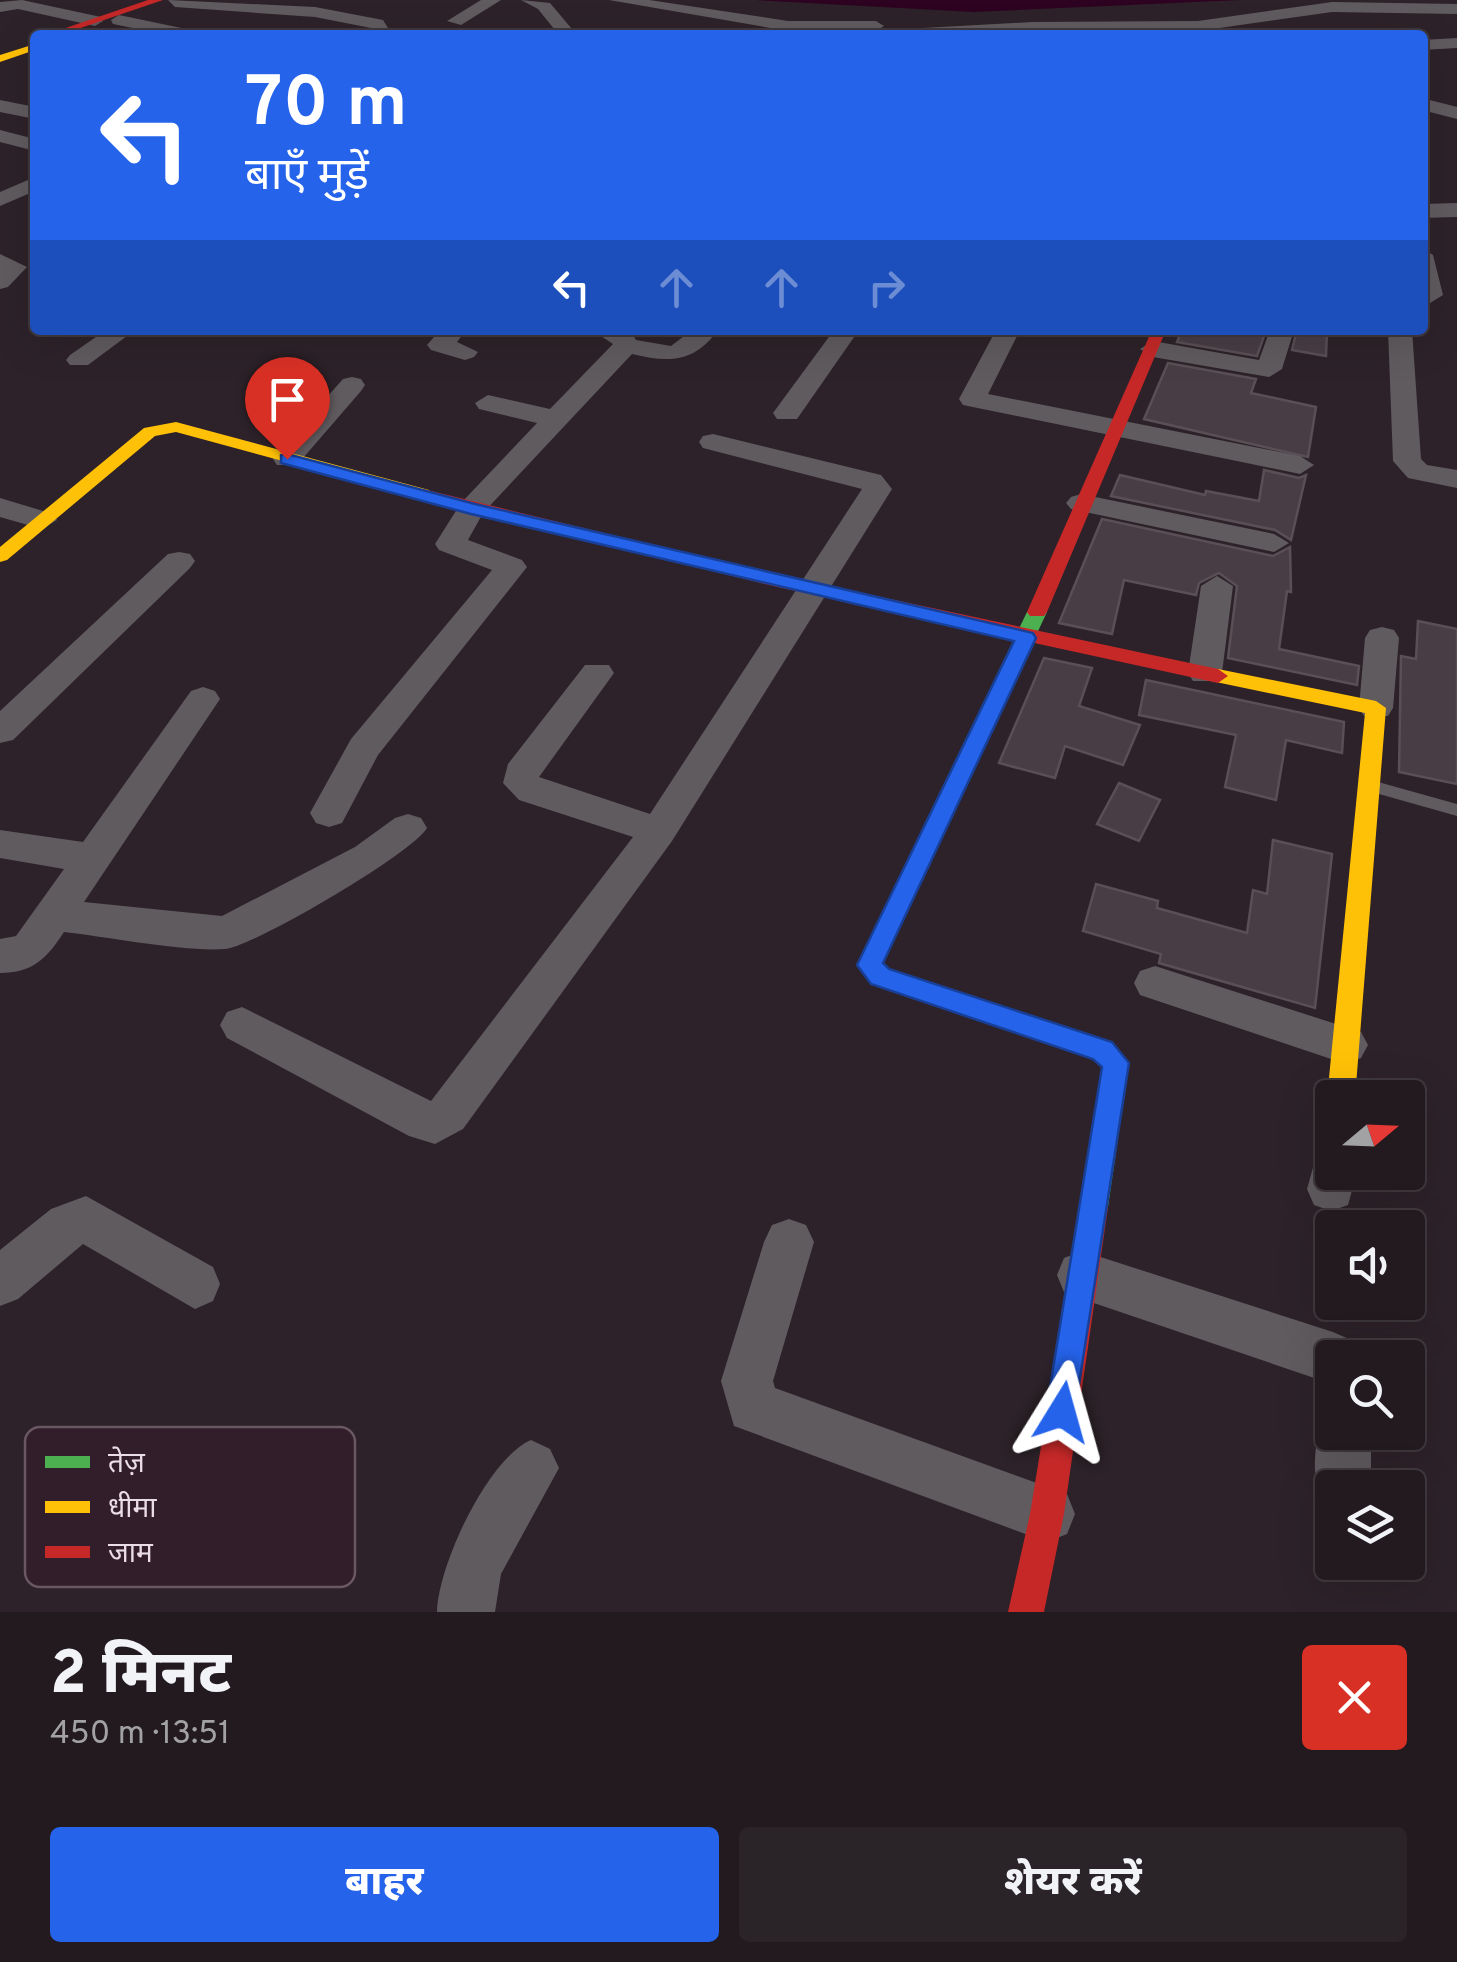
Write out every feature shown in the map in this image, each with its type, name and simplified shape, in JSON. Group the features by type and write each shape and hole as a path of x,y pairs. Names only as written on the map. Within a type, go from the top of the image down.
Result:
{"main road":[{"path":"69,30 171,1"},
{"path":"84,30 107,20"},
{"path":"0,55 30,46"},
{"path":"1026,1612 1047,1514 1117,1070 1114,1059 1102,1050 880,977 870,965 1026,638 1081,503 1156,340"},
{"path":"0,556 146,435 164,426 471,509 1026,638 1376,708 1342,1080"}],"street":[{"path":"455,21 494,0"},
{"path":"617,0 788,26 862,30"},
{"path":"1216,4 1275,0 1300,11"},
{"path":"171,1 338,15 368,30"},
{"path":"545,2 565,30"},
{"path":"0,7 18,4 149,30"},
{"path":"1064,30 1198,26 1346,6 1452,12"},
{"path":"1428,44 1457,43"},
{"path":"0,106 30,112"},
{"path":"1428,106 1457,113"},
{"path":"1428,125 1457,121"},
{"path":"0,136 30,144"},
{"path":"0,200 30,185"},
{"path":"1428,212 1457,210"},
{"path":"0,261 15,266 0,282"},
{"path":"79,360 116,335"},
{"path":"329,813 364,748 511,567 452,548 471,509 556,419 616,338 678,355 688,351 702,335"},
{"path":"787,414 843,335"},
{"path":"1005,335 972,399 1300,465"},
{"path":"1156,340 1269,369 1280,335"},
{"path":"1400,335 1407,461 1418,472 1457,479"},
{"path":"287,459 352,385"},
{"path":"488,403 556,419"},
{"path":"242,1025 425,1122 439,1121 660,832 877,489 876,484 713,442"},
{"path":"1081,503 1274,543"},
{"path":"0,507 42,520"},
{"path":"0,731 179,561"},
{"path":"1205,673 1217,586"},
{"path":"1376,708 1382,638"},
{"path":"597,673 521,774 522,783 532,792 660,832"},
{"path":"0,956 26,952 56,915 90,858 203,699"},
{"path":"56,915 226,933 369,857 408,828"},
{"path":"0,844 90,858"},
{"path":"1155,983 1346,1045"},
{"path":"0,1282 68,1225 86,1219 195,1284"},
{"path":"789,1242 747,1381 753,1407 1047,1514"},
{"path":"1082,1275 1315,1352"},
{"path":"466,1612 464,1596 471,1574 531,1468"}],"lane":[{"path":"1369,786 1457,810"}],"shaded area":[{"path":"755,0 1241,0 974,12"}],"building":[{"path":"1180,335 1264,335 1257,356 1177,342"},
{"path":"1296,335 1327,335 1326,356 1292,350"},
{"path":"1168,363 1256,379 1251,393 1316,407 1308,457 1144,419"},
{"path":"1264,470 1299,478 1306,475 1291,540 1275,530 1111,496 1120,475 1205,495 1206,491 1259,501"},
{"path":"1102,519 1273,556 1290,547 1291,592 1287,591 1279,649 1359,666 1357,685 1228,658 1237,586 1219,573 1199,583 1196,595 1124,580 1112,634 1059,623"},
{"path":"1418,621 1457,629 1457,784 1399,772 1401,656 1416,659"},
{"path":"1044,658 1092,668 1079,706 1140,725 1123,765 1065,746 1055,778 999,763"},
{"path":"1146,680 1344,722 1342,753 1286,740 1276,800 1225,787 1236,735 1139,715"},
{"path":"1119,783 1160,800 1139,841 1097,824"},
{"path":"1273,840 1332,854 1315,1008 1159,963 1161,954 1083,931 1096,884 1158,901 1157,908 1247,933 1253,890 1267,894"}],"traffic: fast":[{"path":"1037,612 870,965 880,977 1102,1050 1116,1063 1094,1207"}],"traffic: slow":[{"path":"0,59 30,49"},
{"path":"0,556 150,432 176,427 423,494"},
{"path":"1218,676 1376,708 1343,1080"}],"traffic: jam":[{"path":"65,30 158,0"},
{"path":"1037,612 1157,335"},
{"path":"423,494 773,580 1218,676"},
{"path":"1026,1612 1047,1514 1094,1207"}],"route":[{"path":"287,459 471,509 1026,638 870,969 880,977 1102,1050 1116,1063 1062,1412"}]}
